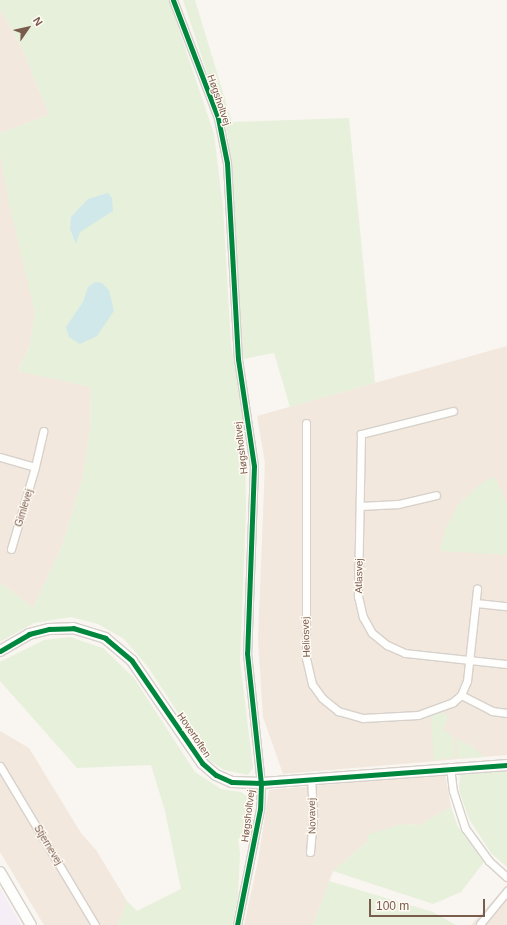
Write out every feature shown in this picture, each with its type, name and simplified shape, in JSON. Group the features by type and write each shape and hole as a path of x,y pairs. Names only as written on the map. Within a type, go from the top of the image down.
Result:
{"street":[{"name":"Høgsholtvej","path":"173,0 218,118 227,163 238,360 254,466 246,653 261,783 260,809 237,925"},
{"name":"Atlasvej","path":"453,411 362,434 358,596 363,617 372,633 387,645 405,653 507,664"},
{"name":"Heliosvej","path":"306,423 306,658 312,684 322,698 338,711 363,718 418,715 439,710 461,695"},
{"name":"Gimlevej","path":"11,549 35,467 43,431"},
{"path":"0,457 35,467"},
{"path":"360,506 398,504 436,495"},
{"path":"477,589 470,661 461,695 492,711 507,712"},
{"path":"476,603 507,606"},
{"name":"Hovertoften","path":"0,651 29,634 49,629 73,628 98,634 118,646 132,661 206,768 232,782 261,783 450,767 507,765"},
{"name":"Stjernevej","path":"0,766 95,925"},
{"path":"450,767 453,791 465,828 489,861 507,876"},
{"name":"Novavej","path":"310,852 313,815 311,779"},
{"path":"0,872 31,925"},
{"path":"480,924 507,891"}],"shaded area":[{"path":"0,9 22,48 49,115 0,133"},
{"path":"0,152 35,313 29,348 18,370 91,387 90,431 82,480 62,546 33,608 0,582"},
{"path":"507,346 507,755 283,774 263,717 258,640 265,463 257,416"},
{"path":"0,731 29,748 81,833 96,850 127,901 118,925 44,925 0,852"},
{"path":"445,774 451,807 420,825 400,824 368,841 333,871 313,925 244,925 258,861 269,790"},
{"path":"507,885 507,925 471,925"},
{"path":"0,888 21,925 0,925"}],"green space":[{"path":"0,0 169,0 214,134 223,207 231,345 245,431 246,510 240,661 253,768 248,775 224,770 209,760 148,667 124,639 98,624 71,617 34,623 0,642 0,582 33,608 62,546 82,480 90,431 91,387 18,371 29,348 35,313 8,199 0,152 0,133 49,115 22,48 0,9"},
{"path":"183,0 195,0 232,122 349,118 375,383 290,407 274,353 243,359 228,136"},
{"path":"494,476 507,504 507,555 440,551 445,530 458,505 478,486"},
{"path":"70,637 103,648 134,678 195,772 221,789 241,792 251,799 248,839 238,838 240,853 238,897 232,925 118,925 127,901 137,911 181,889 165,811 151,765 77,768 0,681 0,662 44,640"},
{"path":"443,712 448,717 443,729 453,737 455,758 434,760 431,716"},
{"path":"456,738 471,746 484,757 458,758"},
{"path":"507,771 507,867 491,853 469,819 459,790 460,773"},
{"path":"451,807 458,827 484,862 461,892 433,904 333,871 368,841 367,835 400,824 420,825"},
{"path":"329,881 433,912 456,925 313,925"}],"water":[{"path":"108,193 112,198 113,211 80,232 76,244 70,229 71,217 88,199"},
{"path":"95,282 102,283 109,290 114,311 97,336 80,344 69,337 66,327 83,302 88,287"}],"cycle path":[{"path":"173,0 218,118 227,163 238,359 254,466 247,653 261,783 260,809 237,925"},
{"path":"0,651 29,634 49,629 73,628 105,638 132,661 202,763 216,775 232,782 261,783 507,765"}]}
